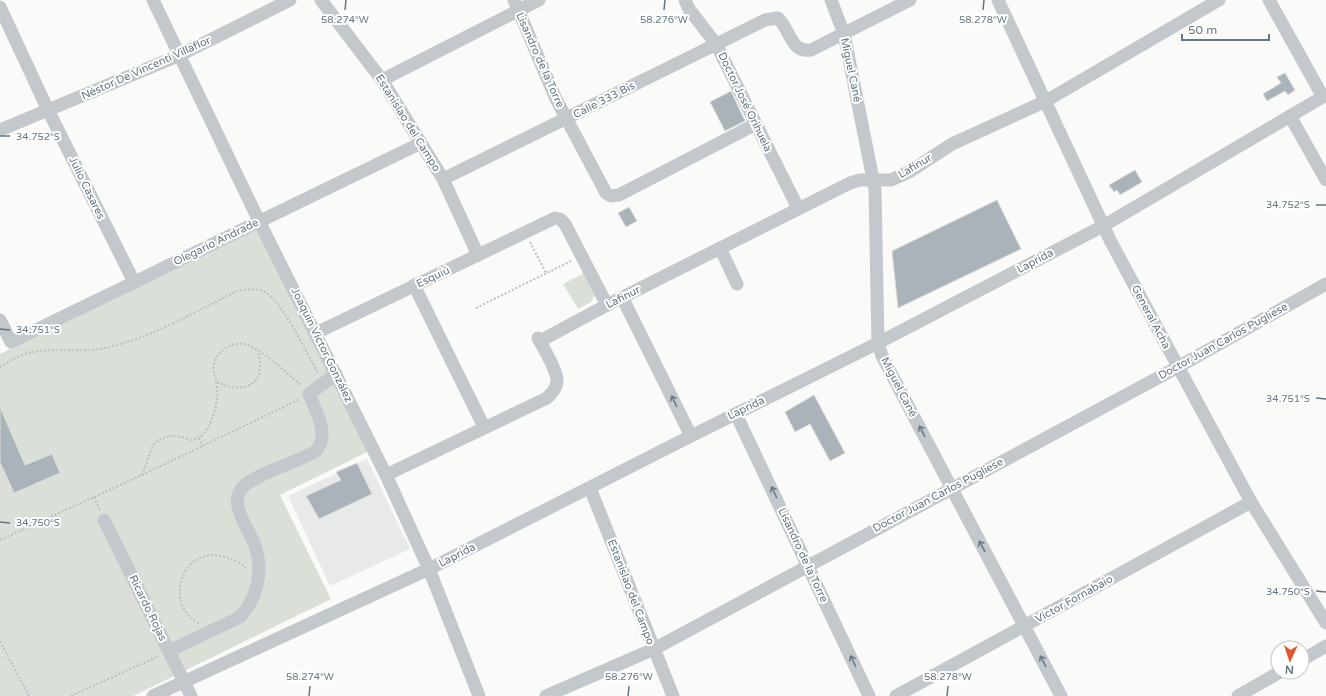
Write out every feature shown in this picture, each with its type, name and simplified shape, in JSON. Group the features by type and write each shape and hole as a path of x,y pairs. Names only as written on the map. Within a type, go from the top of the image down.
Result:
{"street":[{"name":"Joaquín Víctor González","path":"153,0 259,221 386,475 429,569 480,696"},
{"name":"Néstor De Vincenti Villaflor","path":"0,130 180,56 290,0"},
{"name":"Estanislao del Campo","path":"321,0 382,80 421,143 443,179 478,255"},
{"path":"382,80 516,5 539,0"},
{"name":"Doctor José Orihuela","path":"685,0 689,9 716,44 798,208"},
{"name":"Miguel Cané","path":"831,0 844,34 874,180 878,343 882,356 1060,696"},
{"path":"844,34 910,0"},
{"name":"General Acha","path":"998,0 1103,226 1251,502 1326,623"},
{"name":"Lafinur","path":"484,427 547,398 554,390 557,381 556,374 539,340 850,183 860,180 891,180 909,172 952,144 1046,101 1219,0"},
{"path":"1269,0 1324,96"},
{"name":"Lisandro de la Torre","path":"516,5 567,119 606,192 611,196 619,195 756,124"},
{"name":"Julio Casares","path":"0,6 48,110 134,282"},
{"name":"Calle 333 Bis","path":"443,179 765,20 778,18 784,24 797,48 802,50 811,50 844,34"},
{"name":"Laprida","path":"153,696 429,569 878,343 1103,226 1324,96"},
{"path":"1290,116 1326,180"},
{"name":"Olegario Andrade","path":"0,320 11,342 421,143"},
{"name":"Esquiú","path":"316,333 550,219 560,219 565,224 581,256"},
{"path":"720,248 737,284"},
{"path":"581,256 607,305"},
{"name":"Doctor Juan Carlos Pugliese","path":"546,696 654,649 808,564 1178,367 1326,284"},
{"path":"386,475 484,427 414,286"},
{"path":"622,297 691,436"},
{"path":"169,651 214,628 240,617 246,610 254,596 259,574 256,546 237,505 238,494 248,482 310,455 321,446 322,430 309,394 323,382 336,374"},
{"name":"Lisandro de la Torre","path":"736,414 869,696"},
{"name":"Estanislao del Campo","path":"590,488 673,696"},
{"name":"Víctor Fornabaio","path":"896,696 1251,502"},
{"name":"Ricardo Rojas","path":"104,520 191,696"},
{"path":"1310,655 1326,646"},
{"path":"1238,696 1270,678"}],"path":[{"path":"525,232 546,273"},
{"path":"476,308 581,256"},
{"path":"0,366 22,355 39,352 99,349 124,343 143,336 238,291 253,290 263,291 278,303 323,382"},
{"path":"0,540 142,475 309,394 303,386 258,350 248,345 235,344 225,348 218,354 214,363 213,373 216,381 218,399 215,412 206,429 199,438 190,440 181,436 170,435 161,438 153,445 142,475"},
{"path":"216,381 227,387 235,388 245,387 257,380 262,362 258,350"},
{"path":"199,438 203,446"},
{"path":"214,628 191,619 186,614 180,590 183,575 195,560 212,555 234,560 245,567 248,571"},
{"path":"0,641 29,696"},
{"path":"71,696 169,651"}],"shaded area":[{"path":"259,228 369,451 280,495 331,599 133,696 0,696 0,354"},
{"path":"584,273 595,295 591,302 578,309 563,284"},
{"path":"367,459 410,549 330,586 288,496"}],"building":[{"path":"1285,73 1295,90 1288,95 1285,91 1267,101 1263,94 1281,83 1277,77"},
{"path":"731,91 745,121 725,131 710,102"},
{"path":"1135,170 1142,182 1120,195 1117,190 1114,192 1109,185"},
{"path":"997,200 1021,249 898,308 892,251"},
{"path":"629,207 637,221 626,227 618,213"},
{"path":"814,395 845,453 830,461 810,424 795,432 785,412"},
{"path":"0,407 25,465 52,454 60,473 14,493 0,462"},
{"path":"357,463 372,494 319,519 306,496 341,480 336,472"}]}
